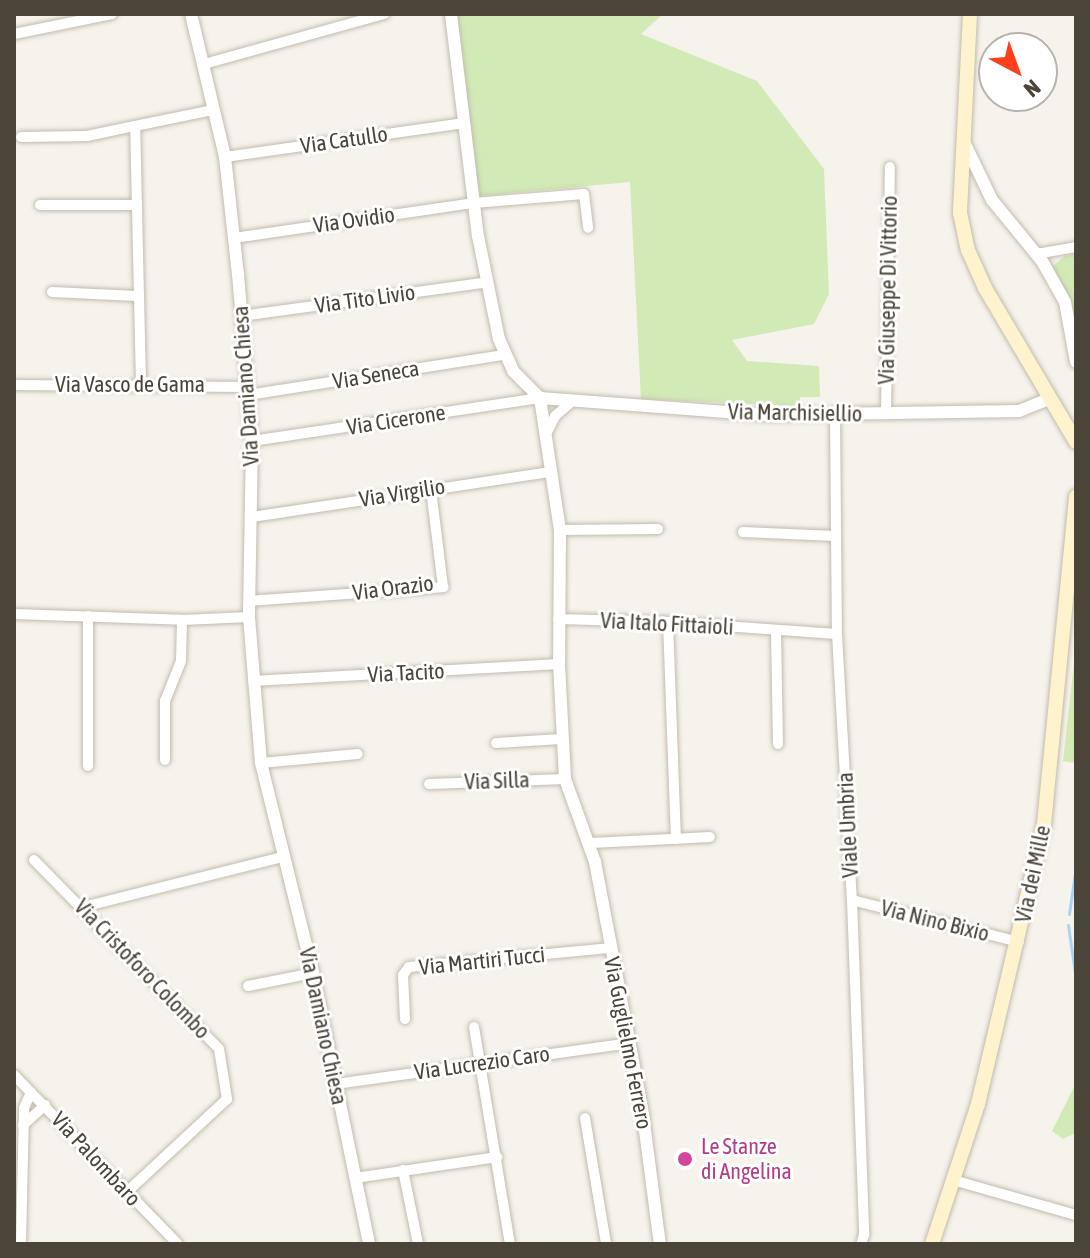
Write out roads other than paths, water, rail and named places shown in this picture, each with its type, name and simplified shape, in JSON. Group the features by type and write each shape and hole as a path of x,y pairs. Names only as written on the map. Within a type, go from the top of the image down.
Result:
{"main road":[{"path":"970,14 960,213 968,250 985,288 1076,442"},
{"name":"Via dei Mille","path":"930,1243 978,1104 1019,942 1044,824 1076,497"}],"street":[{"path":"14,34 112,14"},
{"name":"Via Damiano Chiesa","path":"191,14 225,157 234,238 252,441 249,617 261,763 313,973 369,1244"},
{"path":"204,64 384,14"},
{"path":"451,14 474,203 504,355 528,390 540,398"},
{"path":"21,137 87,136 213,110"},
{"name":"Via Catullo","path":"225,157 463,123"},
{"path":"135,126 141,384"},
{"path":"963,138 992,200 1036,254 1065,302 1076,362"},
{"name":"Via Giuseppe Di Vittorio","path":"886,413 890,167"},
{"path":"474,203 584,194 588,228"},
{"name":"Via Ovidio","path":"234,238 474,203"},
{"path":"40,205 135,205"},
{"path":"1036,254 1076,247"},
{"name":"Via Tito Livio","path":"241,316 488,282"},
{"path":"52,292 137,296"},
{"name":"Via Seneca","path":"247,391 504,355"},
{"name":"Via Vasco de Gama","path":"14,385 141,384 247,391"},
{"name":"Via Marchisiellio","path":"540,398 766,415 1019,411 1048,399"},
{"name":"Via Guglielmo Ferrero","path":"540,398 560,530 558,619 565,779 591,843 629,1043 660,1244"},
{"name":"Via Cicerone","path":"252,441 540,398"},
{"path":"546,434 555,416 572,401"},
{"name":"Viale Umbria","path":"835,414 837,634 852,900 865,1241"},
{"name":"Via Virgilio","path":"252,517 551,472"},
{"name":"Via Orazio","path":"249,601 443,587 431,489"},
{"path":"560,530 658,529"},
{"path":"743,532 836,536"},
{"path":"14,614 182,620 249,617"},
{"path":"88,616 88,766"},
{"name":"Via Italo Fittaioli","path":"558,619 668,622 837,634"},
{"path":"165,760 165,701 181,661 182,620"},
{"path":"668,622 676,839"},
{"path":"776,630 778,744"},
{"name":"Via Tacito","path":"253,681 559,664"},
{"path":"496,743 561,739"},
{"path":"261,763 358,754"},
{"name":"Via Silla","path":"429,784 565,779"},
{"path":"591,843 710,837"},
{"path":"83,907 282,857"},
{"name":"Via Cristoforo Colombo","path":"34,860 219,1049 227,1099 127,1192"},
{"name":"Via Nino Bixio","path":"852,900 1019,942"},
{"name":"Via Martiri Tucci","path":"405,1019 403,975 409,967 609,948"},
{"path":"248,986 313,973"},
{"path":"474,1027 510,1244"},
{"name":"Via Lucrezio Caro","path":"335,1084 629,1043"},
{"name":"Via Palombaro","path":"14,1075 178,1244"},
{"path":"21,1244 24,1108 31,1092"},
{"path":"23,1125 45,1105"},
{"path":"585,1118 606,1244"},
{"path":"355,1178 497,1157"},
{"path":"403,1170 418,1244"},
{"path":"953,1180 1076,1215"}],"waterway":[{"path":"1069,914 1076,866"},
{"path":"1068,925 1076,980"}],"place":[{"name":"Le Stanze di Angelina","path":"685,1159"}]}
